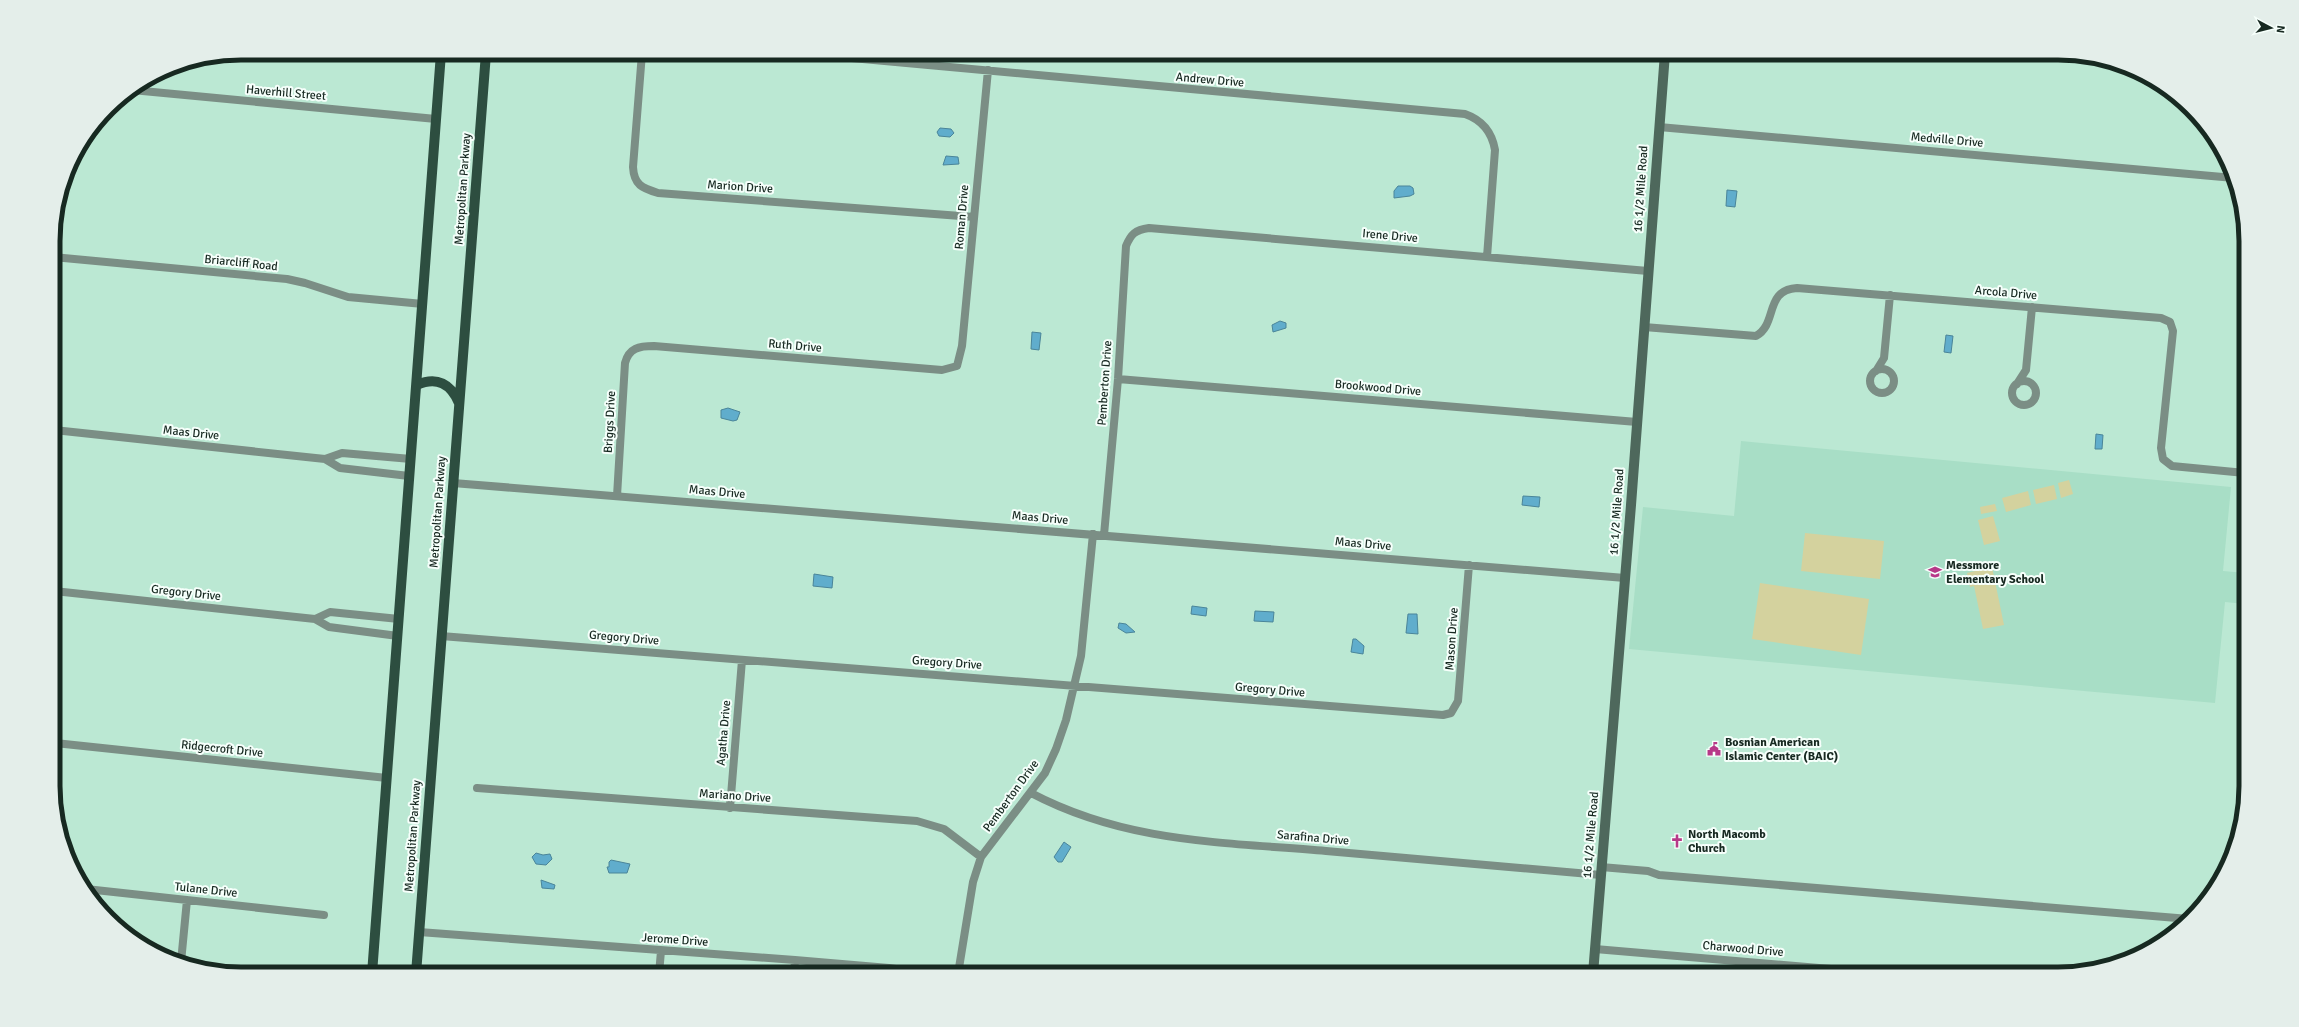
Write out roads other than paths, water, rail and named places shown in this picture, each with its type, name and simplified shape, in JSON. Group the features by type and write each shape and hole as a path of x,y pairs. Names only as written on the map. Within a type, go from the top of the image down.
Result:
{"main road":[{"path":"373,967 440,60"},
{"name":"Metropolitan Parkway","path":"416,967 485,60"},
{"path":"417,385 430,381 441,382 451,389 459,403"}],"street":[{"name":"Marion Drive","path":"642,60 634,167 636,180 639,186 645,189 658,193 974,217"},
{"name":"Andrew Drive","path":"876,60 1152,87 1452,112 1472,116 1485,126 1491,135 1495,150 1496,170 1487,257"},
{"name":"16 1/2 Mile Road","path":"1594,967 1664,60"},
{"name":"Roman Drive","path":"957,366 962,346 988,70"},
{"name":"Haverhill Street","path":"141,91 436,119"},
{"name":"Medville Drive","path":"1659,127 2227,177"},
{"name":"Irene Drive","path":"1131,234 1138,230 1149,228 1648,271"},
{"name":"Pemberton Drive","path":"1104,535 1118,379 1126,246 1131,234"},
{"name":"Briarcliff Road","path":"60,258 281,278 305,283 348,297 423,304"},
{"name":"Arcola Drive","path":"1644,327 1756,336 1765,328 1775,300 1788,288 1813,288 2161,318 2170,322 2173,331 2161,448 2163,460 2172,466 2239,472"},
{"path":"1884,358 1894,379 1893,386 1883,393 1876,391 1871,385 1871,377 1884,358 1890,295"},
{"path":"2026,370 2012,394 2015,401 2022,405 2029,404 2034,399 2035,391 2026,370 2032,307"},
{"name":"Ruth Drive","path":"631,350 637,347 654,346 942,370 957,366"},
{"name":"Briggs Drive","path":"617,496 625,364 631,350"},
{"path":"1876,371 1883,369 1890,372"},
{"name":"Brookwood Drive","path":"1118,379 1637,422"},
{"path":"2017,384 2025,382 2032,385"},
{"name":"Maas Drive","path":"60,431 325,459 340,468 409,476"},
{"name":"Maas Drive","path":"325,459 342,453 411,459"},
{"name":"Maas Drive","path":"453,483 1625,578"},
{"name":"Pemberton Drive","path":"959,967 973,882 981,857 1045,773 1056,749 1075,686 1085,628 1093,534"},
{"name":"Mason Drive","path":"1451,713 1458,701 1460,690 1469,565"},
{"name":"Gregory Drive","path":"60,592 314,618 330,612 399,619"},
{"name":"Gregory Drive","path":"314,618 328,627 398,636"},
{"name":"Gregory Drive","path":"441,636 1435,715 1451,713"},
{"name":"Agatha Drive","path":"730,808 742,660"},
{"name":"Ridgecroft Drive","path":"60,744 387,778"},
{"name":"Mariano Drive","path":"477,788 917,821 944,829 981,857"},
{"name":"Sarafina Drive","path":"1031,793 1062,809 1111,826 1171,838 1601,871 1648,871 1659,875 2181,918"},
{"name":"Tulane Drive","path":"93,890 324,915"},
{"path":"182,956 187,900"},
{"name":"Jerome Drive","path":"419,932 877,967"},
{"name":"Charwood Drive","path":"1595,949 1807,967"},
{"path":"660,967 661,951"},
{"path":"794,967 795,960"}],"water":[{"path":"940,128 951,129 954,133 950,137 939,136 937,132"},
{"path":"946,156 958,157 959,164 943,165"},
{"path":"1398,186 1410,186 1413,188 1414,194 1394,198 1394,191"},
{"path":"1727,190 1737,191 1735,207 1726,206"},
{"path":"1280,321 1286,323 1286,328 1273,332 1272,325"},
{"path":"1032,332 1041,333 1039,350 1031,349"},
{"path":"1946,335 1953,336 1951,353 1944,352"},
{"path":"728,408 740,412 737,420 733,421 721,418 721,410"},
{"path":"2096,434 2103,435 2102,449 2095,449"},
{"path":"1523,496 1540,497 1539,507 1522,505"},
{"path":"814,574 833,577 832,588 813,586"},
{"path":"1192,606 1207,608 1206,616 1191,614"},
{"path":"1255,611 1274,612 1273,622 1254,621"},
{"path":"1408,614 1417,614 1418,634 1406,633"},
{"path":"1119,623 1126,624 1135,632 1126,633 1118,628"},
{"path":"1353,639 1356,639 1364,646 1363,654 1351,652"},
{"path":"1064,842 1071,847 1062,862 1058,862 1054,857"},
{"path":"536,853 543,855 550,854 552,859 546,865 536,864 532,857"},
{"path":"611,860 630,864 627,873 609,873 607,867 609,867 609,862"},
{"path":"541,880 555,885 554,889 542,888"}],"place":[{"name":"Messmore Elementary School","path":"1935,572"},
{"name":"Bosnian American Islamic Center (BAIC)","path":"1714,749"},
{"name":"North Macomb Church","path":"1677,841"}]}
